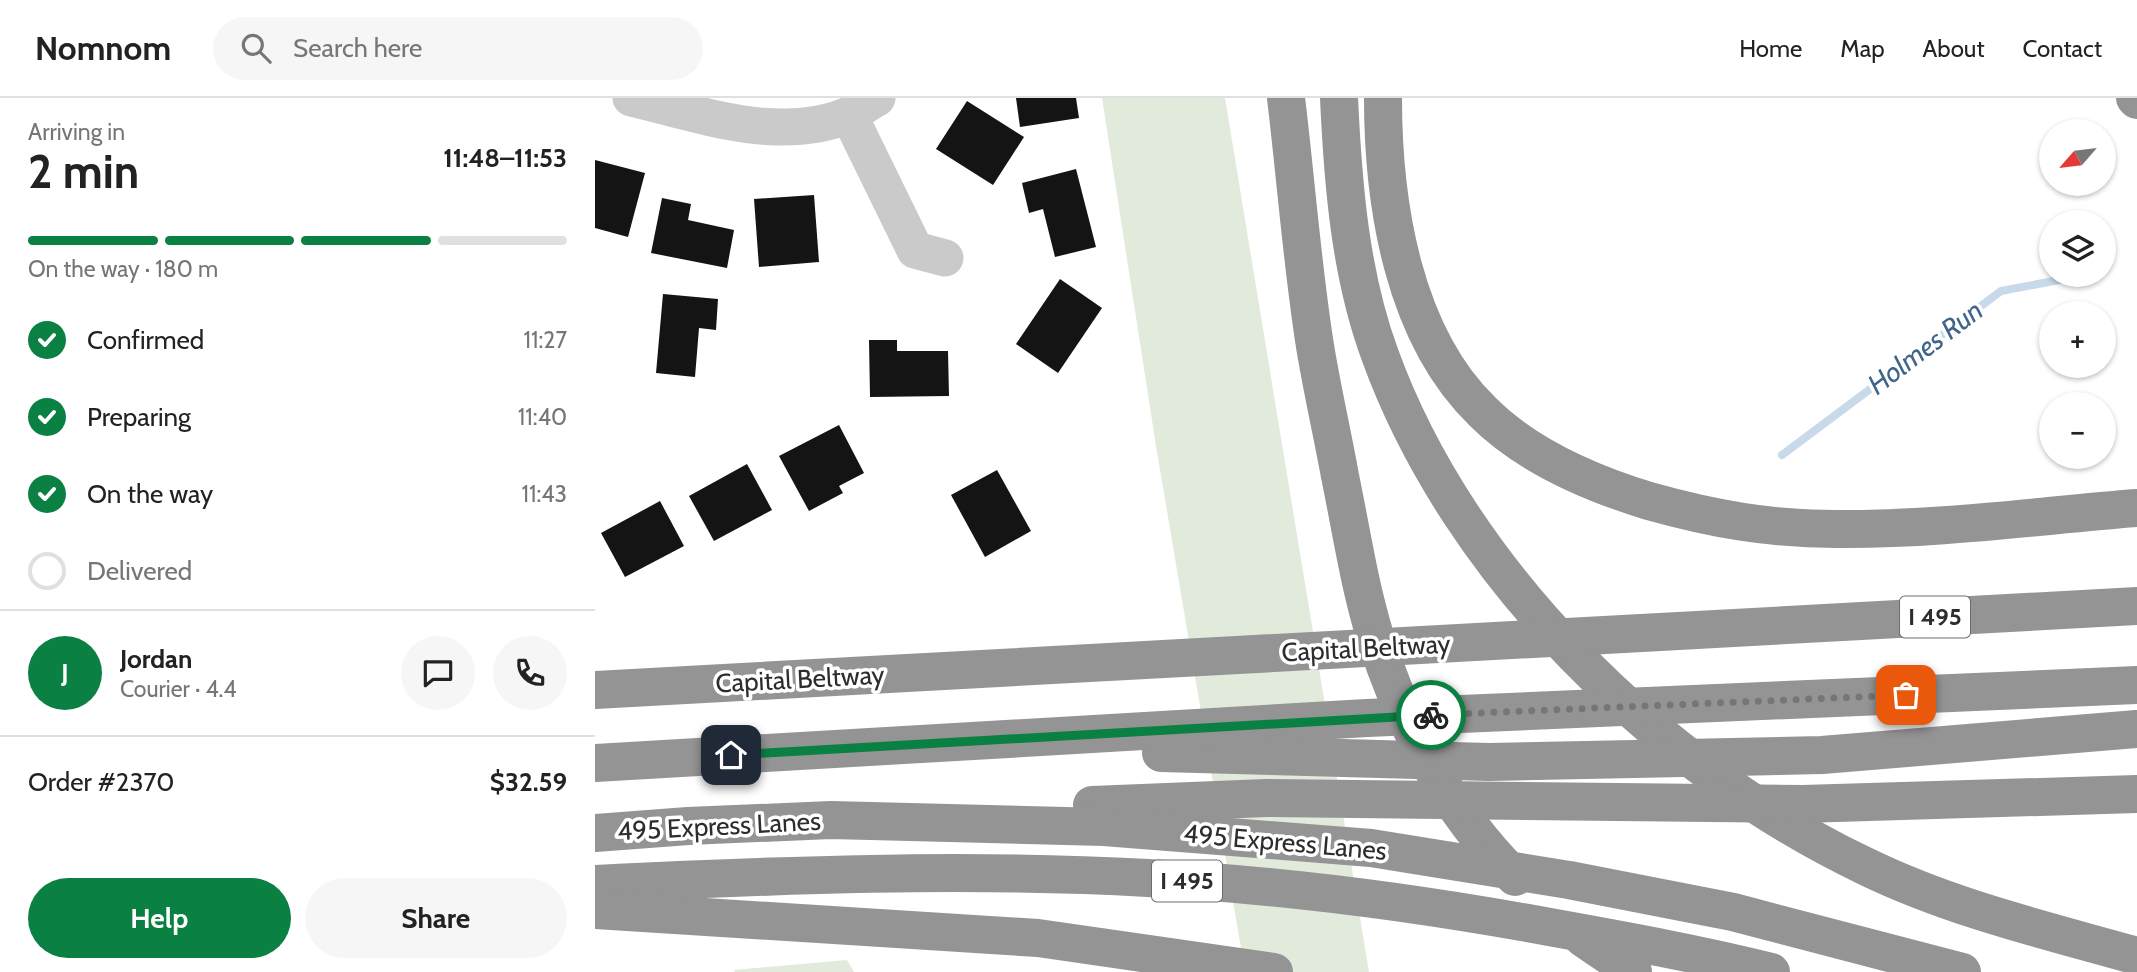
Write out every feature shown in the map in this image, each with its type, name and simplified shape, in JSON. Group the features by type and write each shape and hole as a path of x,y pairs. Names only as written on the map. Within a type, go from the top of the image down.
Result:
{"highway":[{"path":"1286,98 1315,346 1361,583 1375,637 1395,691 1441,783 1472,828 1508,871 1549,911 1594,947 1633,972"},
{"path":"1339,98 1343,186 1362,291 1379,352 1402,412 1447,494 1503,573 1564,645 1627,704 1698,763 1751,801 1818,843 1920,890 1984,913 2137,956"},
{"path":"1383,98 1385,176 1393,229 1408,284 1424,324 1446,367 1481,411 1540,455 1618,492 1710,518 1797,528 1886,529 2137,508"},
{"name":"Capital Beltway","path":"595,690 2130,605"},
{"path":"595,763 1380,718 2137,685"},
{"path":"897,746 1503,762 1822,755 2137,729"},
{"path":"831,820 1266,798 1803,804 2137,794"},
{"name":"495 Express Lanes","path":"595,833 831,820 1104,827 1371,848 1569,880 1733,912 1962,972"},
{"name":"I 495","path":"595,884 741,877 945,873 1148,878 1307,890 1463,911 1696,954 1771,972"},
{"path":"595,910 1038,937 1274,972"}],"street":[{"path":"631,98 739,124 777,128 814,124 863,106 930,254"}],"green space":[{"path":"1102,98 1225,98 1369,972 1245,972 1156,446"},
{"path":"847,960 854,972 734,970"}],"building":[{"path":"1016,98 1076,98 1079,118 1020,127"},
{"path":"967,101 1024,137 993,185 936,149"},
{"path":"595,160 645,173 628,237 595,228"},
{"path":"1076,169 1096,247 1055,257 1043,209 1029,213 1022,183"},
{"path":"814,195 819,262 759,267 754,199"},
{"path":"662,198 691,204 688,220 734,230 727,268 651,253"},
{"path":"1060,279 1102,308 1058,373 1016,344"},
{"path":"663,294 718,299 716,330 699,328 695,377 656,373"},
{"path":"869,340 897,340 897,351 948,351 949,396 870,397"},
{"path":"839,425 864,473 839,486 843,493 809,511 779,456"},
{"path":"747,464 772,510 714,541 689,496"},
{"path":"997,470 1031,531 985,557 951,495"},
{"path":"660,501 684,546 625,577 601,533"}],"waterway":[{"name":"Holmes Run","path":"1782,455 2001,291 2039,284"}],"way so far":[{"path":"1431,715 1906,695"}],"route":[{"path":"731,755 1431,715"}]}
